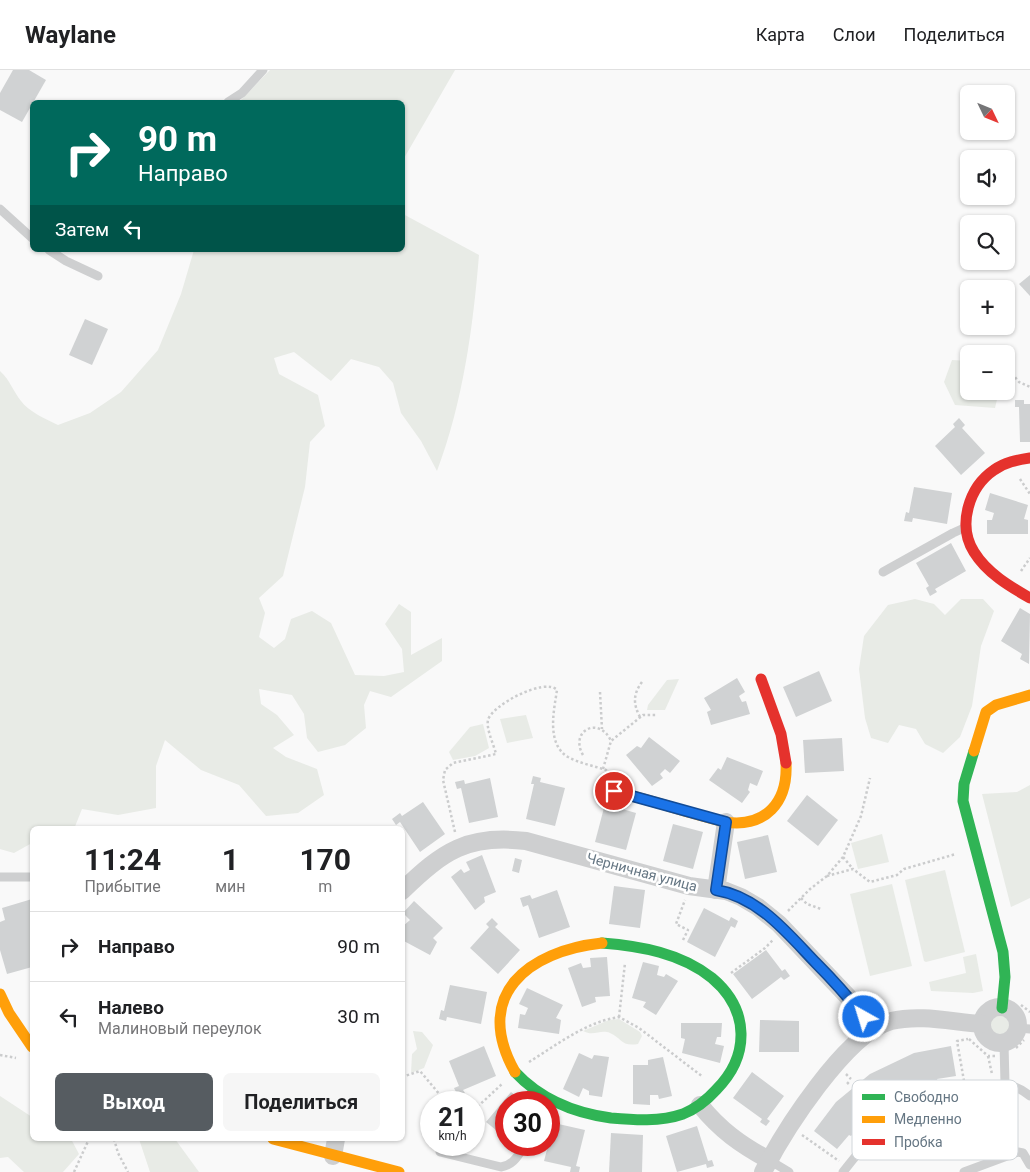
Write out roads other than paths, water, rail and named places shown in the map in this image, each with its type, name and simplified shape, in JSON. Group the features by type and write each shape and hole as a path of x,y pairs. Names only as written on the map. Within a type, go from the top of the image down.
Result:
{"street":[{"path":"1030,458 1006,462 980,482 971,494 967,508 966,528 975,554 986,568 998,578 1030,598"},
{"path":"614,791 726,822 756,820 768,813 778,803 784,790 786,774 784,745 780,728 761,679"},
{"path":"1002,1008 1005,977 1003,952 966,818 963,801 964,784 986,712 996,705 1030,695"},
{"path":"716,890 726,822"},
{"name":"Черничная улица","path":"405,888 422,871 459,846 484,840 505,838 526,841 689,886 716,890 741,897 758,907 779,924 852,1001 873,1030"},
{"path":"534,1091 524,1082 506,1057 501,1042 499,1025 501,1009 506,994 514,982 541,958 558,950 578,945 602,943 627,944 648,948 690,963 709,974 724,990 734,1006 742,1042 737,1061 726,1079 700,1104 682,1114 643,1120 587,1115 560,1109"},
{"path":"0,994 9,1012 30,1044"},
{"path":"700,1104 719,1127 766,1166 803,1106 836,1064 873,1030 890,1022 909,1018 975,1029 1006,1051 1013,1038 1025,1032 1016,1016 1002,1008 990,1010 975,1029"},
{"path":"280,1141 398,1172"},
{"path":"333,1156 336,1141"}],"lane":[{"path":"231,100 242,93 263,70"},
{"path":"0,209 30,236"},
{"path":"52,252 66,261 98,276"},
{"path":"883,572 953,533 966,528"},
{"path":"0,876 30,877"},
{"path":"1005,1080 1006,1051"},
{"path":"1018,1087 1030,1096"},
{"path":"1018,1152 1023,1153 1030,1164"},
{"path":"456,1156 501,1167 509,1166 518,1156"},
{"path":"842,1172 852,1160"},
{"path":"964,1172 996,1160"},
{"path":"766,1166 789,1172"}]}
